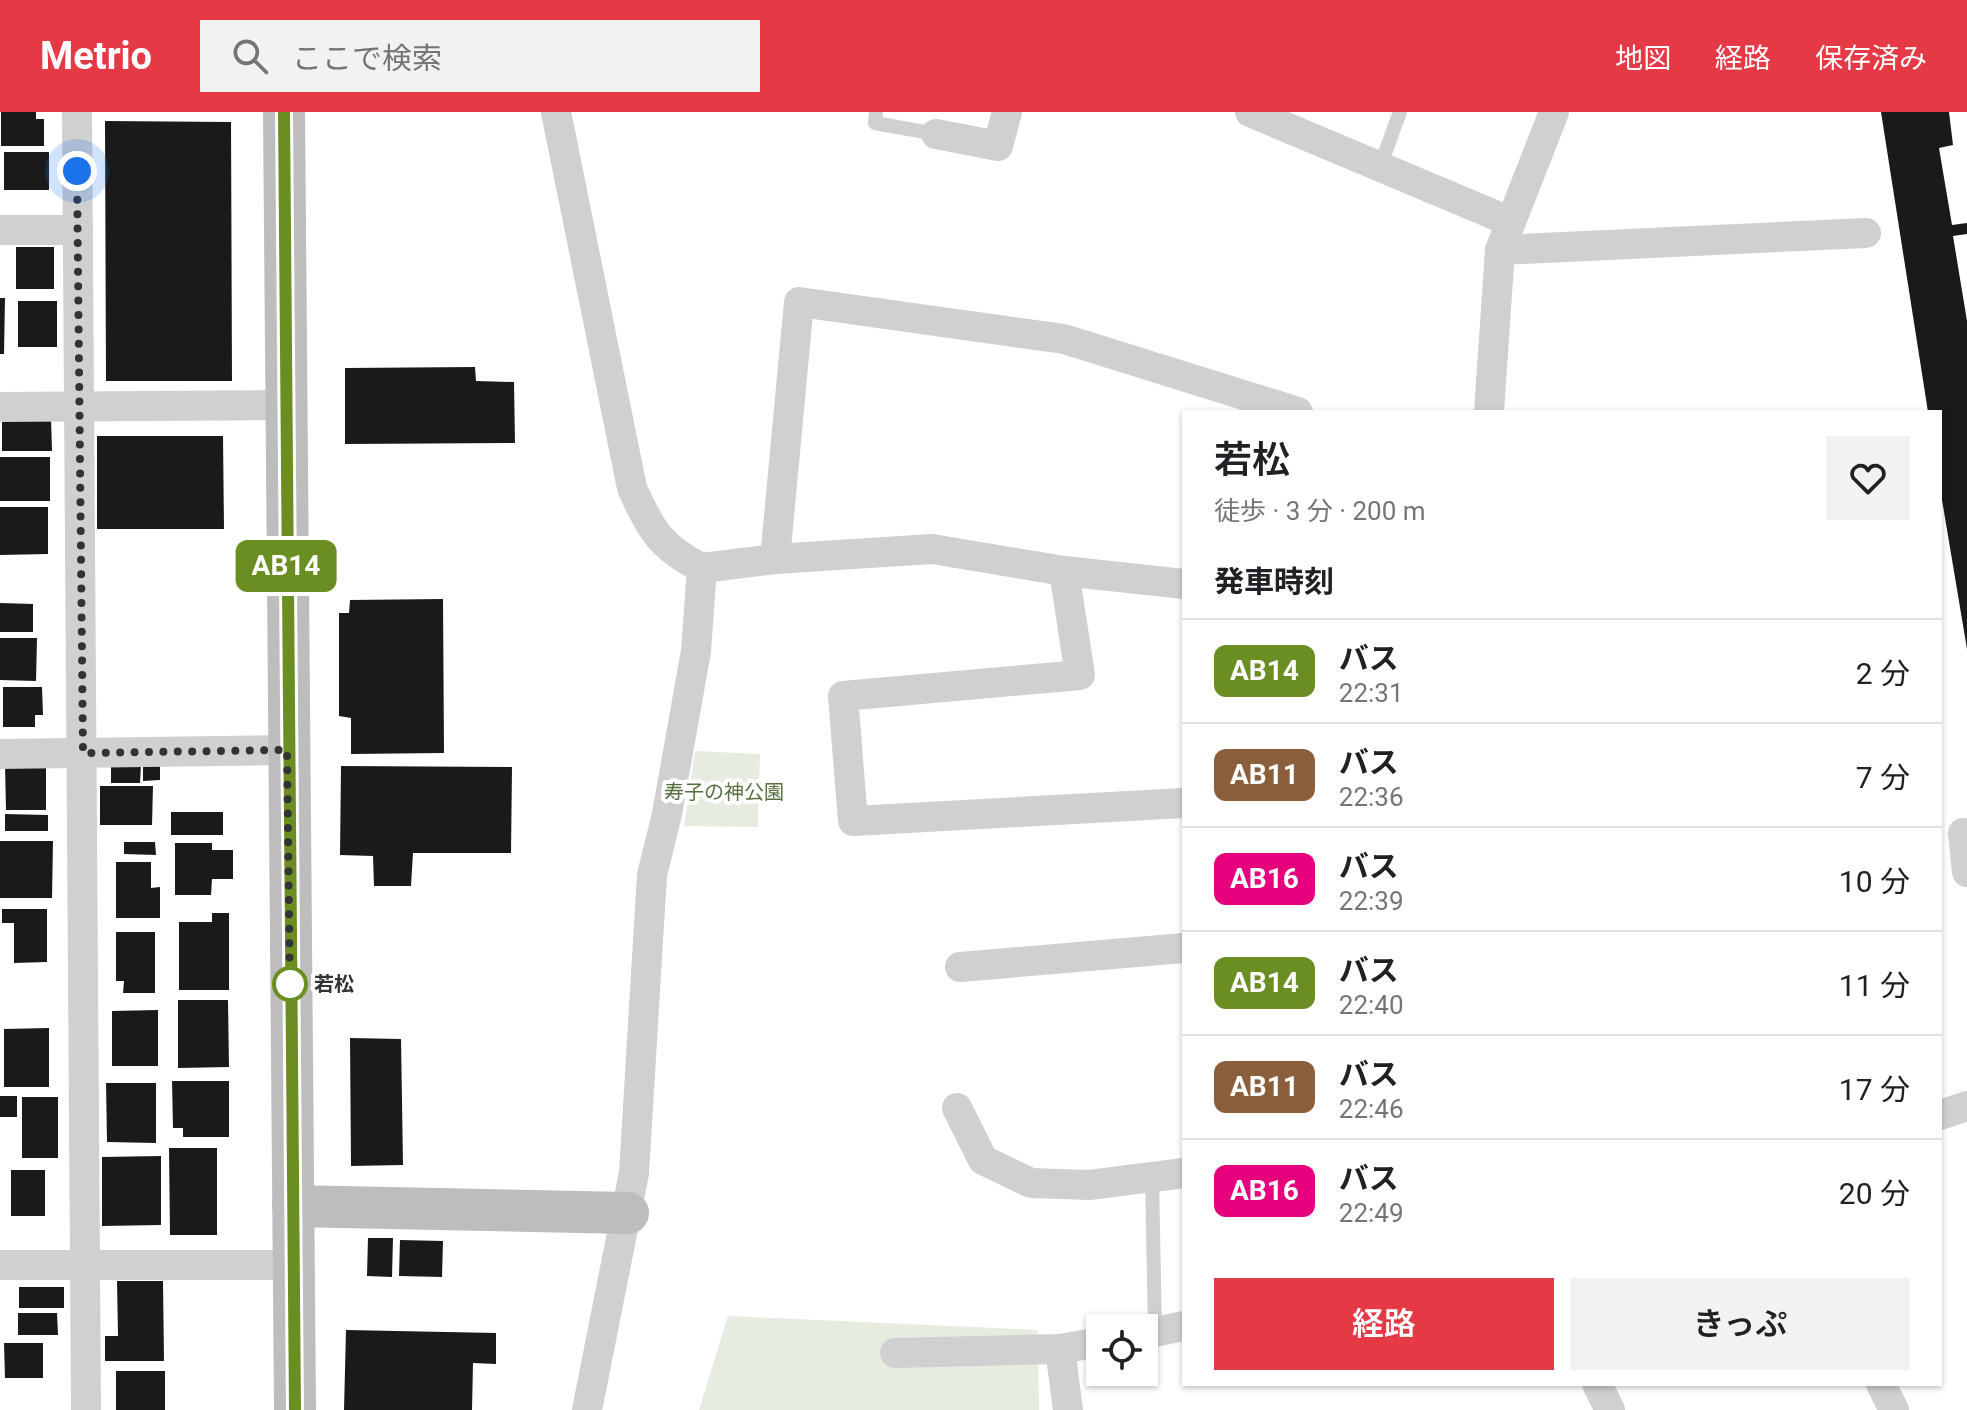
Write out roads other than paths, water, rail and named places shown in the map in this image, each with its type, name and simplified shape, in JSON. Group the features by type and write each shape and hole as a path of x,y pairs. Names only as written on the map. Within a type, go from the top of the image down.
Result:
{"street":[{"path":"77,112 86,1410"},
{"path":"284,112 291,1265 295,1410"},
{"path":"556,112 619,440 632,488 645,519 673,554 702,568 775,559 932,549 1064,571 1182,584"},
{"path":"936,134 998,146 1007,112"},
{"path":"1489,410 1500,250 1554,112"},
{"path":"1254,113 1381,164 1509,221"},
{"path":"0,230 78,230"},
{"path":"1500,250 1866,233"},
{"path":"775,559 799,302 1064,339 1292,410"},
{"path":"0,407 286,405"},
{"path":"587,1410 634,1173 652,875 667,814 696,651 702,568"},
{"path":"1064,571 1080,675 843,696 853,821 1182,803"},
{"path":"0,754 287,750"},
{"path":"1957,834 1967,872"},
{"path":"960,967 1182,948"},
{"path":"1942,1114 1967,1106"},
{"path":"957,1108 983,1160 1031,1183 1089,1185 1182,1173"},
{"path":"293,1206 628,1213"},
{"path":"0,1265 291,1265"},
{"path":"895,1353 1060,1349 1086,1344"},
{"path":"1060,1349 1068,1410"},
{"path":"1590,1386 1590,1410"},
{"path":"1598,1386 1610,1410"},
{"path":"1882,1386 1894,1410"}],"lane":[{"path":"876,112 875,123 936,134"},
{"path":"1381,164 1400,112"},
{"path":"1152,1176 1161,1331"}],"place":[{"name":"若松","path":"290,984"}],"park label":[{"name":"寿子の神公園","path":"724,792"}]}
